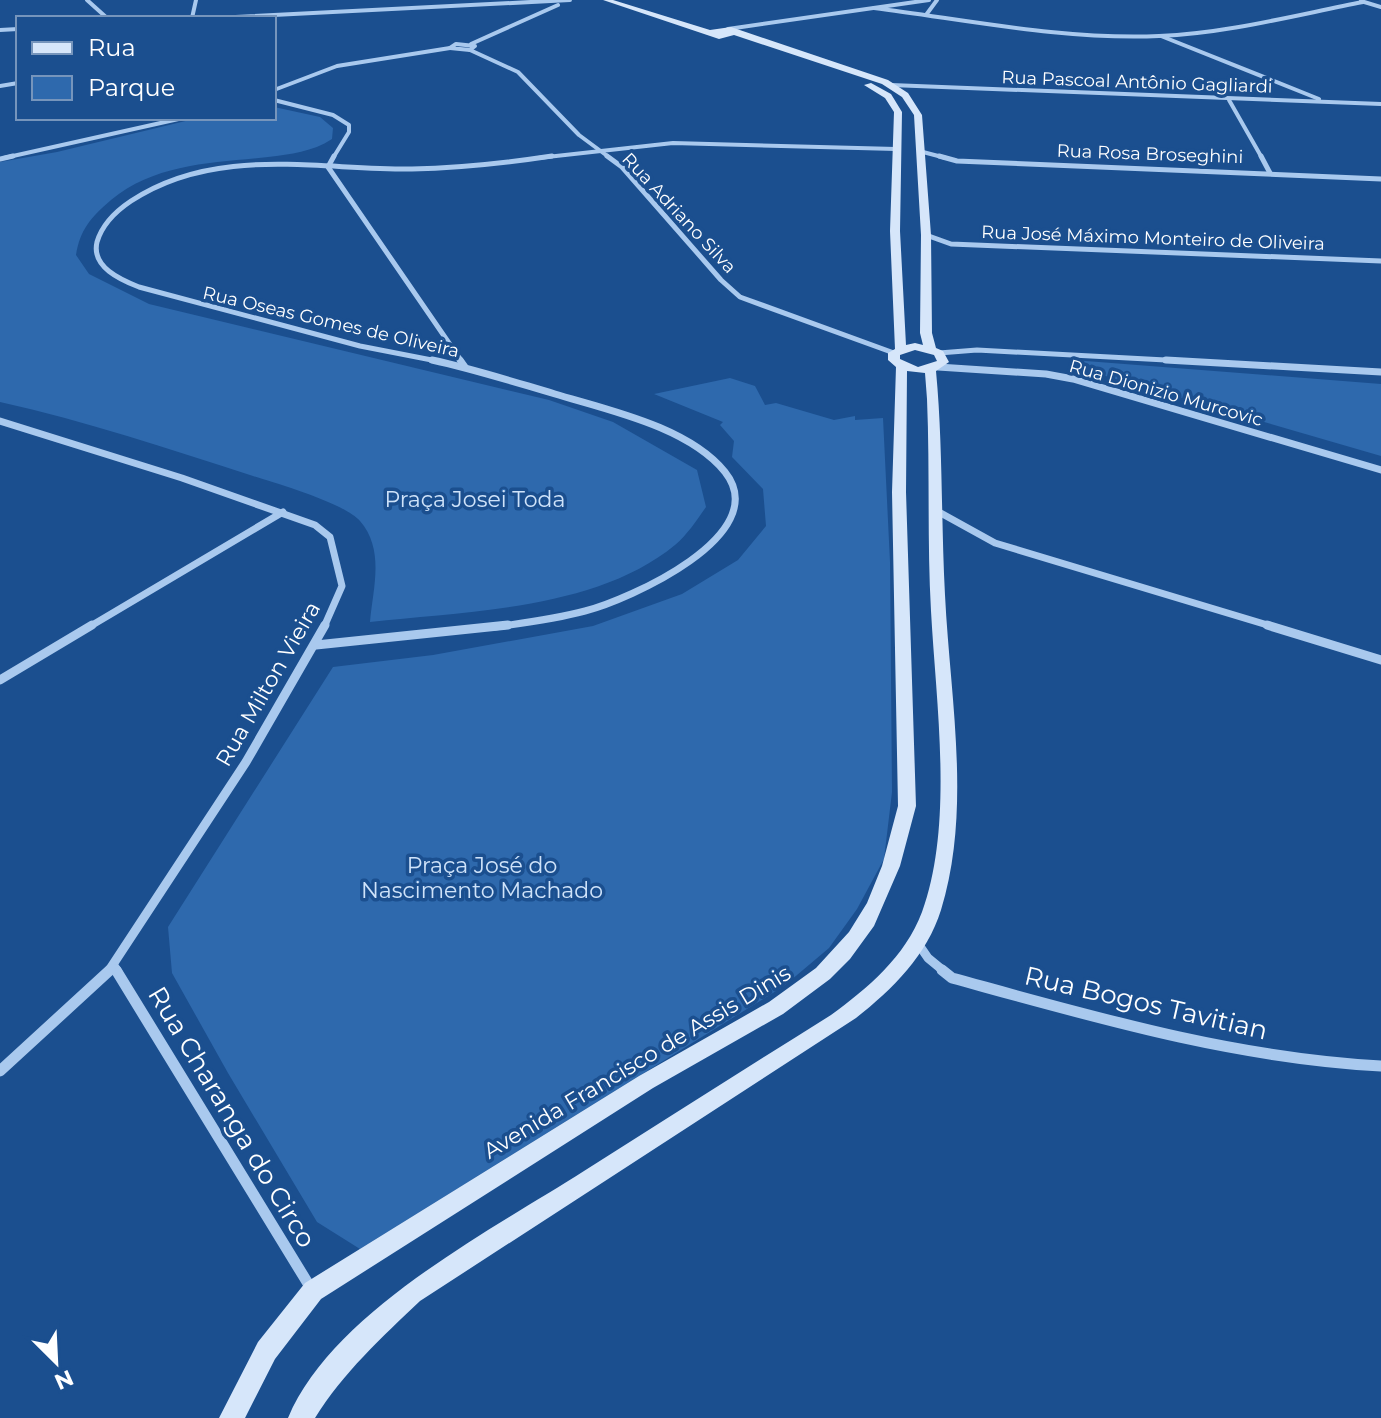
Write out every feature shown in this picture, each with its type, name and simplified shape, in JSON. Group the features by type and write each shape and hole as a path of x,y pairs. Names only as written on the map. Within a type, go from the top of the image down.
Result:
{"main road":[{"path":"606,0 710,32 729,32"},
{"name":"Avenida Francisco de Assis Dinis","path":"301,1418 353,1347 412,1293 838,1021 881,988 917,942 933,902 945,850 948,722 938,609 937,425 934,359 926,333 926,235 918,115 914,105 891,85 630,0"},
{"name":"Avenida Francisco de Assis Dinis","path":"232,1418 247,1383 280,1326 313,1291 647,1082 807,988 843,954 880,901 907,806 899,492 898,112 888,96 878,90 729,32"},
{"path":"899,356 934,359"},
{"path":"899,356 934,359"}],"street":[{"path":"87,0 105,16"},
{"path":"276,89 306,77 373,59 471,47 570,0"},
{"path":"729,32 929,0"},
{"path":"926,15 937,0"},
{"path":"1356,0 1381,7"},
{"path":"259,16 564,2"},
{"path":"874,8 1055,30 1160,36 1241,25 1363,2"},
{"path":"729,32 777,23"},
{"path":"1160,36 1327,102"},
{"name":"Rua Adriano Silva","path":"471,47 518,72 598,150 622,167 721,280 740,297 899,356"},
{"name":"Rua Pascoal Antônio Gagliardi","path":"891,85 1381,104"},
{"path":"1229,100 1270,173"},
{"path":"276,101 333,115 349,125 349,132 328,167 465,367"},
{"path":"0,159 174,120"},
{"name":"Rua Oseas Gomes de Oliveira","path":"316,645 477,630 587,611 679,571 725,530 733,512 734,491 727,474 688,442 634,418 465,367 360,346 165,296 113,273 101,263 96,252 97,239 113,216 148,189 172,177 196,171 277,164 441,168 642,145 727,143 896,149"},
{"name":"Rua Rosa Broseghini","path":"919,151 957,161 1381,179"},
{"name":"Rua José Máximo Monteiro de Oliveira","path":"926,235 951,244 1381,261"},
{"path":"1001,372 1002,352"},
{"path":"934,359 1002,352 1381,372"},
{"path":"1046,374 1051,354"},
{"name":"Rua Dionizio Murcovic","path":"934,359 1001,372 1046,374 1381,470"},
{"name":"Rua Milton Vieira","path":"0,421 315,525 330,537 342,586 316,645 293,677 246,762 114,966 0,1071"},
{"path":"937,511 995,543 1381,660"},
{"path":"0,680 283,512"},
{"name":"Rua Bogos Tavitian","path":"917,942 928,958 952,978 1153,1033 1267,1055 1381,1066"},
{"name":"Rua Charanga do Circo","path":"114,966 313,1291"}],"green space":[{"name":"Praça Josei Toda","path":"276,107 320,117 333,128 332,139 317,147 268,157 185,167 128,188 111,200 88,224 76,255 89,274 149,304 549,400 613,422 697,470 706,507 675,545 643,567 608,583 529,604 370,622 376,570 373,544 368,532 352,514 310,495 190,456 0,402 0,162 57,152 190,120 276,120"},
{"path":"1073,360 1381,384 1381,456 1078,368"},
{"name":"Praça José do Nascimento Machado","path":"730,378 755,386 765,405 776,403 834,420 855,416 855,420 883,418 890,562 892,792 884,859 857,909 829,948 784,986 360,1249 317,1222 228,1073 172,973 168,927 333,667 433,655 593,626 682,594 738,560 766,526 763,489 732,457 734,441 720,425 723,422 654,394"}]}
